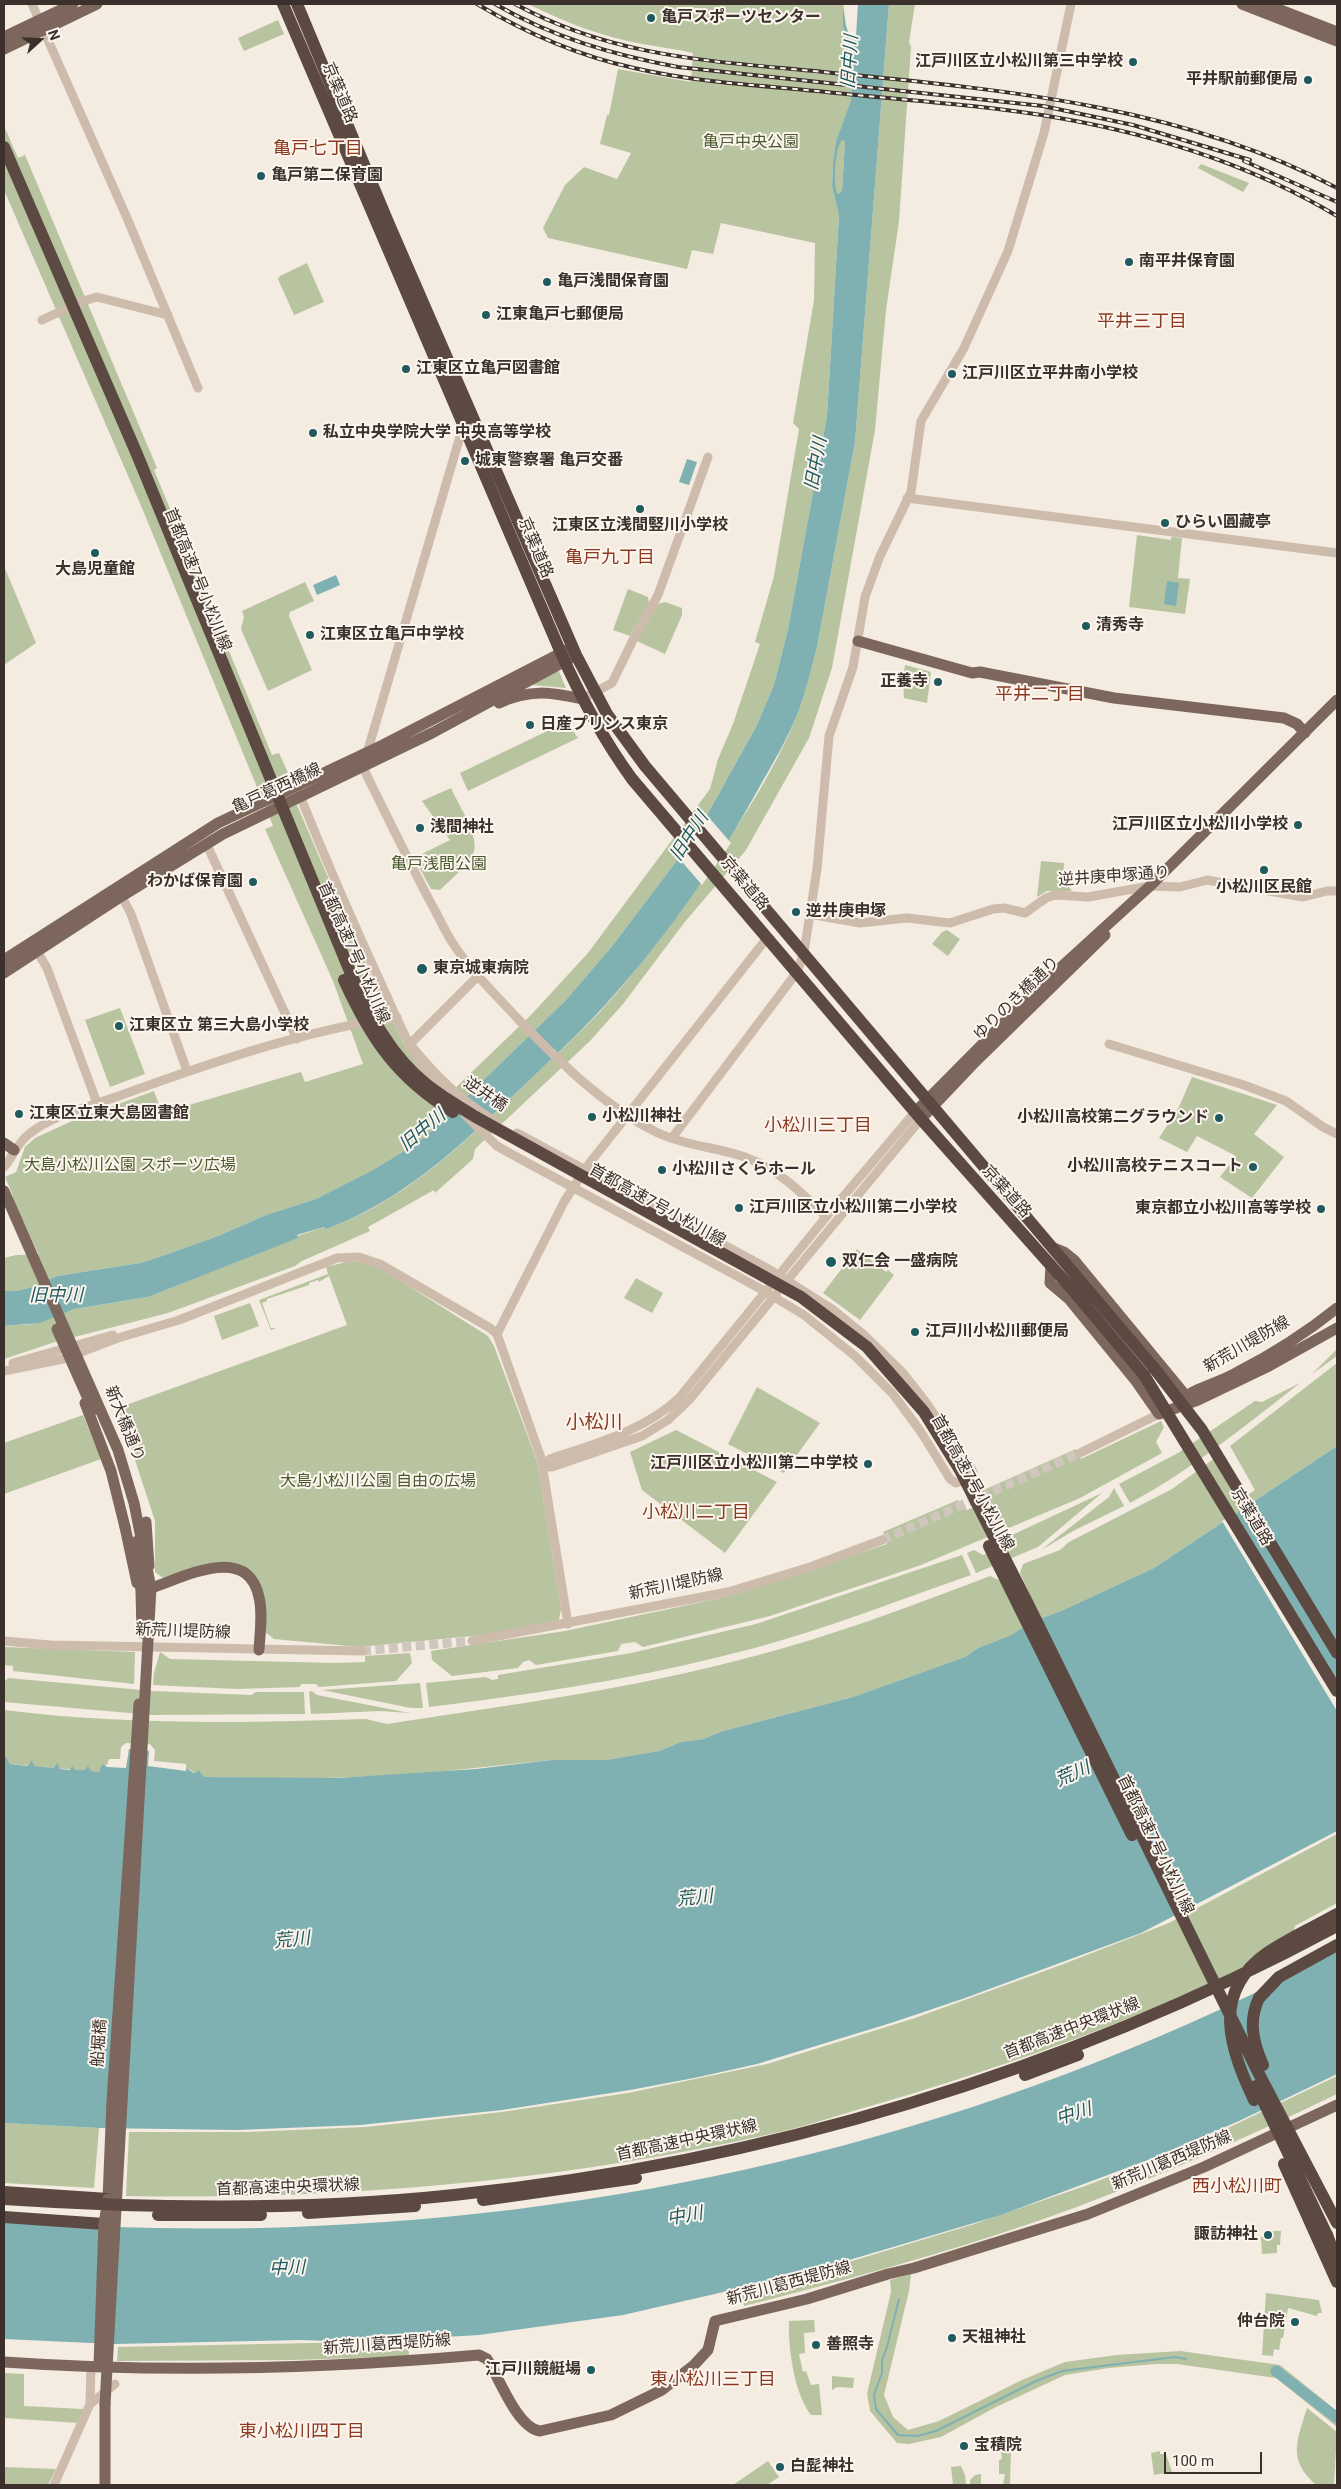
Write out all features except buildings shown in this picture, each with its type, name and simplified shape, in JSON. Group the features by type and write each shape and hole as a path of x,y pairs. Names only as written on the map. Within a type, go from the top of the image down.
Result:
{"highway":[{"name":"京葉道路","path":"283,4 464,422 569,654 633,751 1054,1248 1149,1371 1337,1691"},
{"name":"京葉道路","path":"297,4 388,222 469,407 569,654 582,699 608,745 624,768 918,1116 1202,1430 1337,1653"},
{"name":"首都高速7号小松川線","path":"4,146 136,452 351,974 384,1037 403,1063 421,1079 474,1116 751,1267 816,1307 867,1347 904,1388 939,1435 960,1470 1291,2136 1337,2223"},
{"name":"首都高速7号小松川線","path":"4,168 129,455 343,977 376,1042 397,1068 434,1101 472,1124 747,1274 797,1304 861,1353 898,1393 932,1440 966,1501 1270,2116 1327,2235 1337,2261"},
{"path":"1337,1914 1277,1947 1252,1968 1237,1988 1229,2022 1230,2036 1238,2065 1337,2282"},
{"name":"首都高速中央環状線","path":"4,2199 137,2206 316,2204 433,2197 500,2189 614,2173 692,2159 884,2111 1049,2057 1169,2008 1267,1963 1337,1926"},
{"name":"首都高速中央環状線","path":"4,2207 208,2216 341,2212 516,2196 597,2185 685,2169 886,2120 1044,2068 1172,2016 1337,1936"},
{"path":"1291,2136 1253,2038 1254,2007 1265,1990 1279,1977 1337,1945"},
{"path":"4,2192 111,2204 104,2224 4,2217"},
{"path":"1327,2235 1337,2251"}],"main road":[{"path":"41,24 73,4"},
{"path":"4,37 97,4"},
{"path":"1242,4 1337,41"},
{"path":"1265,4 1337,32"},
{"path":"4,49 28,30"},
{"path":"858,641 972,673 980,672 1114,698 1284,718 1297,724 1305,733"},
{"name":"亀戸葛西橋線","path":"4,973 119,891 218,824 364,766 454,721 569,654"},
{"name":"亀戸葛西橋線","path":"4,960 119,891 367,753 569,654"},
{"path":"454,721 524,694 544,692 582,699"},
{"name":"ゆりのき橋通り","path":"918,1116 1075,952 1150,886 1337,700"},
{"path":"4,1144 14,1150"},
{"name":"新大橋通り","path":"4,1191 71,1351 111,1453 127,1505 136,1547 144,1685"},
{"name":"新大橋通り","path":"4,1209 118,1450 127,1478 148,1590 144,1685"},
{"path":"1054,1248 1064,1252 1074,1260 1186,1400"},
{"path":"1051,1265 1050,1283 1068,1299 1136,1381 1159,1414"},
{"name":"新荒川堤防線","path":"1159,1414 1281,1347 1337,1308"},
{"name":"新荒川堤防線","path":"1186,1400 1202,1398 1269,1366 1337,1328"},
{"path":"71,1351 120,1438 130,1464 146,1522 150,1570 146,1647"},
{"path":"71,1351 111,1471 125,1527 134,1576 148,1590"},
{"path":"1202,1398 1220,1382"},
{"path":"142,1628 144,1595 148,1590 216,1566 232,1567 246,1575 255,1584 260,1598 259,1650"},
{"name":"船堀橋","path":"97,2404 144,1685"},
{"name":"新荒川葛西堤防線","path":"4,2362 91,2367 218,2369 297,2367 479,2356 487,2358 520,2417 530,2428 540,2431 599,2419 662,2390 694,2365 708,2350 715,2320 807,2298 914,2268 1088,2214 1204,2166 1337,2105"},
{"path":"98,2485 97,2404 104,2224"},
{"path":"97,2404 105,2485"}],"street":[{"path":"32,4 168,314 198,388"},
{"path":"672,1138 797,972 804,952 821,833 829,736 847,685 858,641 865,597 880,556 913,483 918,436 926,410 964,348 1008,251 1044,133 1071,4"},
{"path":"42,320 83,300 97,296 168,314"},
{"path":"469,407 364,766 399,844 443,927 478,976 570,1072 627,1115 672,1138 690,1145 743,1156 779,1174 798,1189 826,1217"},
{"path":"582,699 608,686 615,679 632,642 658,595 708,457"},
{"path":"907,498 1337,553"},
{"path":"299,791 361,939 421,1065 497,1146 574,1186 770,1294"},
{"path":"206,843 297,1039"},
{"name":"逆井庚申塚通り","path":"809,914 860,923 907,918 950,923 993,908 1004,908 1025,913 1050,896 1088,896 1150,886 1180,887 1207,880 1303,897 1327,891 1337,891"},
{"path":"119,891 131,914 187,1071"},
{"path":"497,1334 574,1186 585,1169 767,938"},
{"path":"37,951 47,968 97,1104"},
{"path":"410,1044 478,976"},
{"path":"4,1167 14,1150 28,1134 70,1113 187,1071 297,1039 353,1023 397,1018"},
{"path":"1109,1044 1244,1085 1286,1101 1323,1127 1337,1134"},
{"name":"逆井橋","path":"443,1087 509,1129 784,1278 847,1321 902,1373 929,1406 971,1468 973,1472 970,1479 961,1483 950,1479 912,1419 881,1381 838,1341 770,1294"},
{"path":"784,1278 826,1217 918,1116"},
{"path":"543,1466 550,1459 636,1427 664,1412 686,1390 784,1278 918,1116"},
{"path":"4,1370 63,1359 118,1338 156,1328 337,1258 359,1257 390,1269 497,1334 543,1466 568,1624"},
{"path":"4,1366 102,1337 156,1328"},
{"name":"新荒川堤防線","path":"1080,1453 1159,1414"},
{"name":"新荒川堤防線","path":"472,1641 728,1592 810,1567 882,1540"},
{"name":"新荒川堤防線","path":"4,1641 50,1645 362,1651"},
{"path":"91,2367 97,2404"},
{"path":"54,2485 97,2404 115,2384"}],"green space":[{"name":"大島小松川公園 スポーツ広場","path":"528,4 843,4 843,27 854,58 851,100 836,141 833,162 832,186 839,214 827,416 788,629 774,685 756,727 707,815 678,859 613,945 566,1000 416,1144 371,1171 316,1199 266,1215 218,1236 165,1255 140,1263 57,1276 29,1288 4,1291 4,1258 16,1255 39,1255 13,1201 13,1196 5,1177 16,1172 25,1147 35,1138 72,1121 154,1091 162,1113 301,1072 305,1082 363,1064 333,981 265,829 273,826 142,508 4,190 4,126 18,158 25,155 157,468 154,470 272,755 279,753 288,773 284,775 355,940 404,1044 418,1066 446,1097 531,1015 588,953 710,789 718,759 733,724 760,644 755,642 774,576 799,429 793,423 814,300 815,243 721,223 713,254 692,250 687,269 548,238 543,228 565,185 584,167 617,179 631,153 600,144 607,115 609,115 618,69 691,82 693,53 642,44 598,33"},
{"path":"889,4 915,4 909,42 911,47 899,221 886,310 875,430 832,668 809,738 746,850 684,923 623,1004 590,1041 475,1149 473,1159 435,1193 434,1190 368,1227 370,1231 302,1261 295,1266 168,1313 55,1342 4,1359 4,1326 33,1324 74,1309 148,1297 297,1238 297,1236 325,1227 326,1229 354,1218 406,1188 475,1132 595,1017 654,946 732,834 768,776 788,735 803,698 817,647 855,442"},
{"path":"278,20 284,34 244,51 238,38"},
{"name":"亀戸中央公園","path":"841,140 845,142 842,191 838,194 835,167 837,151"},
{"path":"1201,164 1249,183 1243,192 1198,168"},
{"path":"307,263 324,302 294,315 278,279 280,276"},
{"path":"1137,535 1171,540 1171,537 1182,538 1178,578 1190,579 1185,614 1129,607"},
{"path":"4,566 36,643 4,665"},
{"path":"305,582 314,601 290,612 289,616 312,670 268,691 241,629 244,617 242,611"},
{"path":"628,589 648,597 649,603 630,636 613,630"},
{"path":"665,602 682,608 682,615 665,654 637,641 658,604"},
{"path":"905,665 931,672 927,703 904,698 903,680"},
{"path":"557,667 566,688 532,685"},
{"path":"566,722 578,738 468,791 460,773"},
{"name":"亀戸浅間公園","path":"451,788 471,828 475,845 474,851 464,867 440,890 431,889 414,858 450,840 422,801"},
{"path":"1041,861 1064,863 1063,877 1072,891 1047,891 1037,897"},
{"path":"947,930 960,939 948,956 932,944 942,932"},
{"path":"120,1008 145,1074 110,1087 85,1020"},
{"name":"小松川高校第二グラウンド","path":"1192,1077 1277,1105 1254,1134 1284,1157 1252,1198 1220,1177 1236,1156 1197,1136 1187,1152 1159,1138 1179,1107"},
{"path":"857,1249 886,1272 888,1270 894,1275 860,1320 823,1293"},
{"name":"大島小松川公園 自由の広場","path":"350,1261 366,1262 380,1268 488,1336 494,1346 537,1461 561,1609 559,1620 493,1634 359,1647 274,1639 264,1631 248,1570 237,1565 216,1563 195,1567 163,1578 155,1572 155,1521 118,1408 347,1325 329,1276 319,1282 318,1280 309,1283 309,1285 267,1299 267,1301 262,1303 271,1328 276,1328 271,1330 259,1300 328,1274 326,1267"},
{"path":"636,1278 663,1293 652,1313 624,1298"},
{"path":"250,1303 259,1326 222,1340 214,1316"},
{"path":"1337,1349 1337,1356 1312,1374"},
{"path":"1337,1363 1337,1446 1154,1568 1061,1611 1032,1622 1009,1636 978,1648 965,1657 853,1697 723,1731 703,1739 681,1742 659,1751 606,1760 552,1760 407,1775 301,1779 204,1777 186,1768 186,1764 154,1761 155,1750 150,1744 126,1743 121,1747 120,1759 109,1759 107,1765 104,1764 99,1772 10,1764 6,1756 4,1759 4,1710 94,1718 185,1722 366,1719 387,1724 616,1687 706,1668 781,1649 842,1630 990,1576 1030,1595 1020,1573 1023,1564 1060,1550 1069,1542 1172,1489 1219,1455 1246,1496 1255,1490 1230,1446"},
{"path":"1300,1383 1196,1462 1130,1503 1119,1484 1178,1453 1255,1401 1262,1402"},
{"path":"757,1387 820,1423 784,1473 728,1444"},
{"path":"83,1415 101,1459 4,1494 4,1443"},
{"path":"1161,1421 1164,1427 1156,1442 1162,1453 1080,1498 921,1565 770,1616 643,1647 635,1642 621,1644 618,1651 536,1665 529,1660 523,1662 518,1668 452,1676 432,1660 431,1651 565,1631 730,1596 887,1544 883,1532 958,1500 967,1510 985,1502 979,1492 1076,1449 1081,1459"},
{"path":"676,1430 777,1482 725,1553 642,1490 630,1452"},
{"path":"1114,1488 1124,1506 1075,1530 1041,1550 1109,1497"},
{"path":"1102,1493 1038,1547 976,1573 967,1553 974,1550 983,1555 1009,1544 1012,1535"},
{"path":"962,1555 971,1575 783,1640 683,1666 611,1680 429,1707 426,1683 486,1677 492,1680 498,1679 498,1675 631,1653 756,1624"},
{"path":"4,1647 135,1652 134,1684 13,1671 13,1666 4,1665"},
{"path":"160,1652 170,1659 335,1663 365,1662 365,1656 410,1653 412,1663 396,1681 319,1687 316,1684 301,1684 300,1687 238,1689 153,1685 154,1673"},
{"path":"8,1678 153,1691 251,1695 256,1692 304,1692 305,1714 152,1715 4,1702 4,1682"},
{"path":"420,1683 423,1708 411,1708 322,1690"},
{"path":"312,1691 317,1695 410,1713 380,1711 311,1714 309,1692"},
{"path":"1337,1834 1337,1903 1295,1926 1291,1943 1211,1984 1119,2022 1038,2052 915,2093 775,2133 695,2150 534,2175 452,2184 289,2195 126,2196 129,2132 248,2132 366,2127 502,2112 628,2093 767,2064 915,2018 1061,1965 1169,1923"},
{"path":"1337,2076 1337,2094 1264,2129 1114,2193 1038,2221 929,2256 744,2306 740,2290 816,2272 971,2225 1085,2186 1192,2145"},
{"path":"4,2123 99,2128 94,2188 4,2183"},
{"path":"1271,2231 1281,2231 1280,2245 1277,2245 1277,2253 1262,2254 1261,2237 1271,2237"},
{"path":"911,2274 909,2291 884,2395 893,2417 908,2430 939,2421 1022,2380 1065,2362 1117,2355 1180,2351 1280,2365 1337,2411 1337,2427 1276,2378 1177,2364 1156,2364 1109,2368 1065,2375 994,2408 941,2437 909,2444 897,2443 870,2411 867,2394 891,2292 890,2280"},
{"path":"1266,2293 1319,2300 1322,2313 1318,2313 1317,2316 1288,2308 1283,2338 1281,2338 1279,2350 1274,2349 1273,2356 1262,2355"},
{"path":"814,2320 815,2332 804,2333 805,2353 799,2354 803,2372 806,2371 811,2385 819,2384 822,2415 811,2415 805,2406 796,2383 791,2357 789,2321"},
{"path":"408,2341 409,2356 294,2360 117,2361 118,2347"},
{"path":"4,2373 24,2374 24,2406 83,2409 79,2423 4,2418"},
{"path":"832,2376 854,2378 853,2388 837,2387 832,2390"},
{"path":"1307,2408 1337,2432 1334,2485 1316,2485 1301,2467 1297,2449 1300,2430"},
{"path":"1011,2451 1010,2485 1003,2485 1005,2474 999,2474 999,2460 1002,2459 1001,2452"},
{"path":"1160,2451 1160,2454 1166,2454 1172,2472 1154,2475 1151,2453"},
{"path":"768,2461 779,2477 767,2485 733,2485"},
{"path":"961,2466 965,2475 966,2485 953,2485 951,2467"},
{"path":"4,2467 56,2469 48,2485 4,2485"},
{"path":"981,2474 981,2485 970,2485 970,2480 975,2475"}],"water":[{"name":"旧中川","path":"843,4 846,26 851,40 856,36 858,4 889,4 855,442 817,647 806,690 789,733 744,815 706,876 664,935 594,1017 474,1132 405,1188 354,1217 326,1229 324,1227 297,1235 298,1238 148,1297 74,1309 40,1323 4,1326 4,1291 29,1288 57,1276 140,1263 165,1255 218,1236 266,1215 316,1199 371,1171 416,1144 566,1000 613,945 678,859 707,815 756,727 774,685 788,629 827,416 839,215 832,186 833,162 836,141 851,100 854,58 843,27","holes":["842,140 845,142 842,191 838,194 835,175 836,158"]},
{"path":"687,459 697,462 689,485 679,482"},
{"path":"336,575 340,585 317,595 313,585"},
{"path":"1167,581 1179,583 1176,606 1164,604"},
{"name":"荒川","path":"1337,1446 1337,1831 1141,1933 894,2022 757,2064 630,2090 502,2110 360,2125 237,2130 99,2128 4,2123 4,1759 6,1756 10,1764 28,1766 32,1760 34,1766 54,1768 57,1763 60,1769 70,1770 72,1766 75,1770 85,1770 88,1766 91,1771 99,1772 104,1764 107,1767 126,1768 129,1749 149,1751 148,1766 186,1771 186,1768 194,1773 199,1771 204,1777 337,1778 476,1769 552,1760 606,1760 659,1751 681,1742 703,1739 723,1731 853,1697 965,1657 978,1648 1009,1636 1032,1622 1061,1611 1154,1568"},
{"name":"中川","path":"1337,1951 1337,2074 1239,2121 1153,2158 1001,2215 802,2274 623,2315 479,2335 358,2342 301,2340 114,2344 4,2339 4,2222 160,2228 315,2226 448,2217 580,2200 712,2177 842,2146 970,2108 1095,2063 1218,2010"}],"pier":[{"path":"705,813 731,843 702,885 677,856"},
{"path":"1235,1513 1337,1682 1337,1711 1222,1521"}],"waterway":[{"path":"899,2299 882,2360 882,2373 874,2395 876,2409 898,2435 917,2436 936,2431 1036,2381 1062,2371 1175,2357 1186,2359"},
{"path":"1276,2371 1337,2418"}],"tunnel":[{"path":"882,1540 1080,1453"},
{"path":"362,1651 472,1641"}],"railway":[{"path":"477,4 514,25 573,50 613,63 657,73 725,82 999,109 1059,118 1131,133 1202,154 1237,167 1305,198 1337,216"},
{"path":"495,4 538,26 584,43 630,57 678,67 1043,106 1133,125 1250,160"},
{"path":"515,4 554,23 593,37 670,55 710,61 898,79 1027,95 1155,120 1217,138 1278,160 1337,188"},
{"path":"1244,161 1337,202"}],"place":[{"name":"亀戸スポーツセンター","path":"651,18"},
{"name":"江戸川区立小松川第三中学校","path":"1133,62"},
{"name":"平井駅前郵便局","path":"1308,80"},
{"name":"亀戸第二保育園","path":"261,176"},
{"name":"南平井保育園","path":"1129,262"},
{"name":"亀戸浅間保育園","path":"547,282"},
{"name":"江東亀戸七郵便局","path":"486,315"},
{"name":"江東区立亀戸図書館","path":"406,369"},
{"name":"江戸川区立平井南小学校","path":"952,374"},
{"name":"私立中央学院大学 中央高等学校","path":"313,433"},
{"name":"城東警察署 亀戸交番","path":"465,461"},
{"name":"江東区立浅間竪川小学校","path":"640,509"},
{"name":"ひらい圓藏亭","path":"1165,523"},
{"name":"大島児童館","path":"95,553"},
{"name":"清秀寺","path":"1086,626"},
{"name":"江東区立亀戸中学校","path":"310,635"},
{"name":"正養寺","path":"938,682"},
{"name":"日産プリンス東京","path":"530,725"},
{"name":"江戸川区立小松川小学校","path":"1298,825"},
{"name":"浅間神社","path":"420,828"},
{"name":"小松川区民館","path":"1264,870"},
{"name":"わかば保育園","path":"253,882"},
{"name":"逆井庚申塚","path":"796,912"},
{"name":"東京城東病院","path":"422,969"},
{"name":"江東区立 第三大島小学校","path":"119,1026"},
{"name":"江東区立東大島図書館","path":"19,1114"},
{"name":"小松川神社","path":"592,1117"},
{"name":"小松川高校第二グラウンド","path":"1219,1118"},
{"name":"小松川高校テニスコート","path":"1253,1167"},
{"name":"小松川さくらホール","path":"662,1170"},
{"name":"江戸川区立小松川第二小学校","path":"739,1208"},
{"name":"東京都立小松川高等学校","path":"1321,1209"},
{"name":"双仁会 一盛病院","path":"831,1262"},
{"name":"江戸川小松川郵便局","path":"915,1332"},
{"name":"江戸川区立小松川第二中学校","path":"868,1464"},
{"name":"諏訪神社","path":"1268,2235"},
{"name":"仲台院","path":"1295,2322"},
{"name":"天祖神社","path":"952,2338"},
{"name":"善照寺","path":"816,2345"},
{"name":"江戸川競艇場","path":"591,2370"},
{"name":"宝積院","path":"964,2446"},
{"name":"白髭神社","path":"780,2467"}],"district":[{"name":"亀戸七丁目","path":"318,149"},
{"name":"平井三丁目","path":"1142,322"},
{"name":"亀戸九丁目","path":"610,558"},
{"name":"平井二丁目","path":"1040,695"},
{"name":"小松川三丁目","path":"818,1126"},
{"name":"小松川","path":"594,1423"},
{"name":"小松川二丁目","path":"696,1513"},
{"name":"西小松川町","path":"1237,2187"},
{"name":"東小松川三丁目","path":"713,2380"},
{"name":"東小松川四丁目","path":"302,2432"}]}
